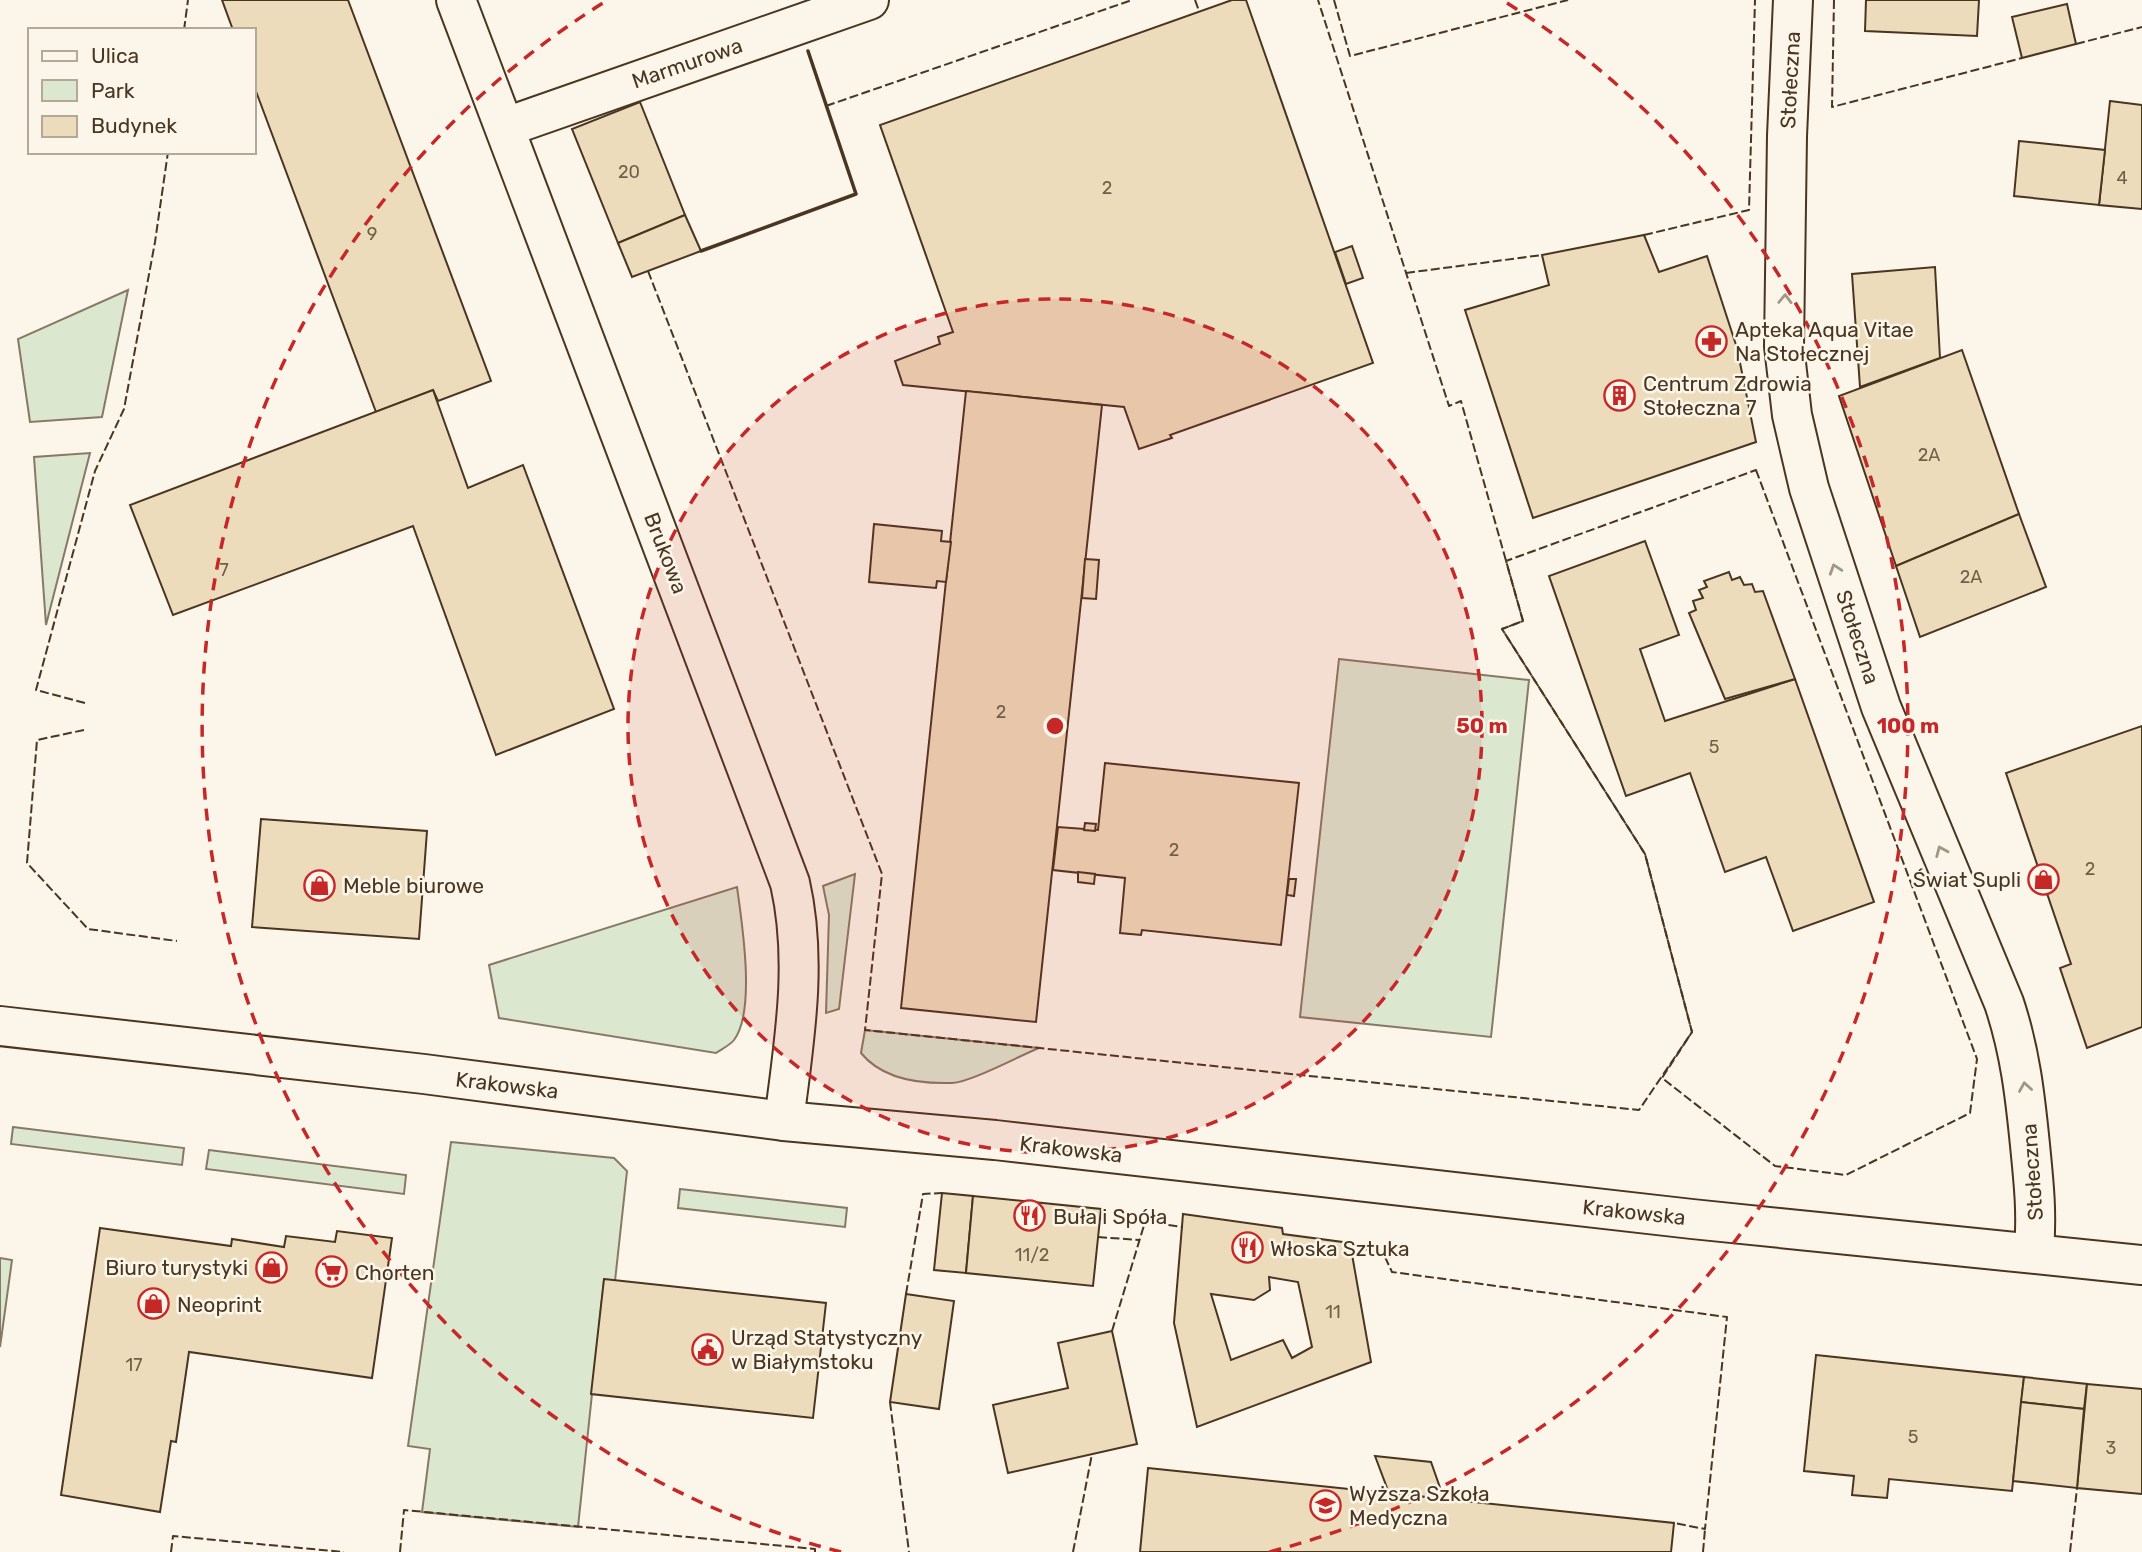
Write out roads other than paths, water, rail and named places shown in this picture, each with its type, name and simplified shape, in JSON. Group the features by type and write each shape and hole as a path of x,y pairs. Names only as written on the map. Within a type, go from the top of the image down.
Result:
{"street":[{"name":"Brukowa","path":"456,0 790,883 798,918 800,961 784,1121"},
{"name":"Marmurowa","path":"506,127 869,0"},
{"name":"Stołeczna","path":"1793,0 1787,136 1784,346 1792,415 1809,488 1881,707 2004,1003 2017,1043 2028,1111 2038,1207 2034,1252"},
{"name":"Krakowska","path":"0,1026 424,1074 784,1121 995,1140 1678,1217 2142,1265"}],"place":[{"name":"Apteka Aqua Vitae Na Stołecznej","path":"1712,341"},
{"name":"Centrum Zdrowia Stołeczna 7","path":"1620,395"},
{"name":"Świat Supli","path":"2044,879"},
{"name":"Meble biurowe","path":"320,885"},
{"name":"Buła i Spóła","path":"1030,1216"},
{"name":"Włoska Sztuka","path":"1247,1248"},
{"name":"Biuro turystyki","path":"271,1267"},
{"name":"Chorten","path":"332,1272"},
{"name":"Neoprint","path":"154,1304"},
{"name":"Urząd Statystyczny w Białymstoku","path":"708,1349"},
{"name":"Wyższa Szkoła Medyczna","path":"1326,1505"}]}
